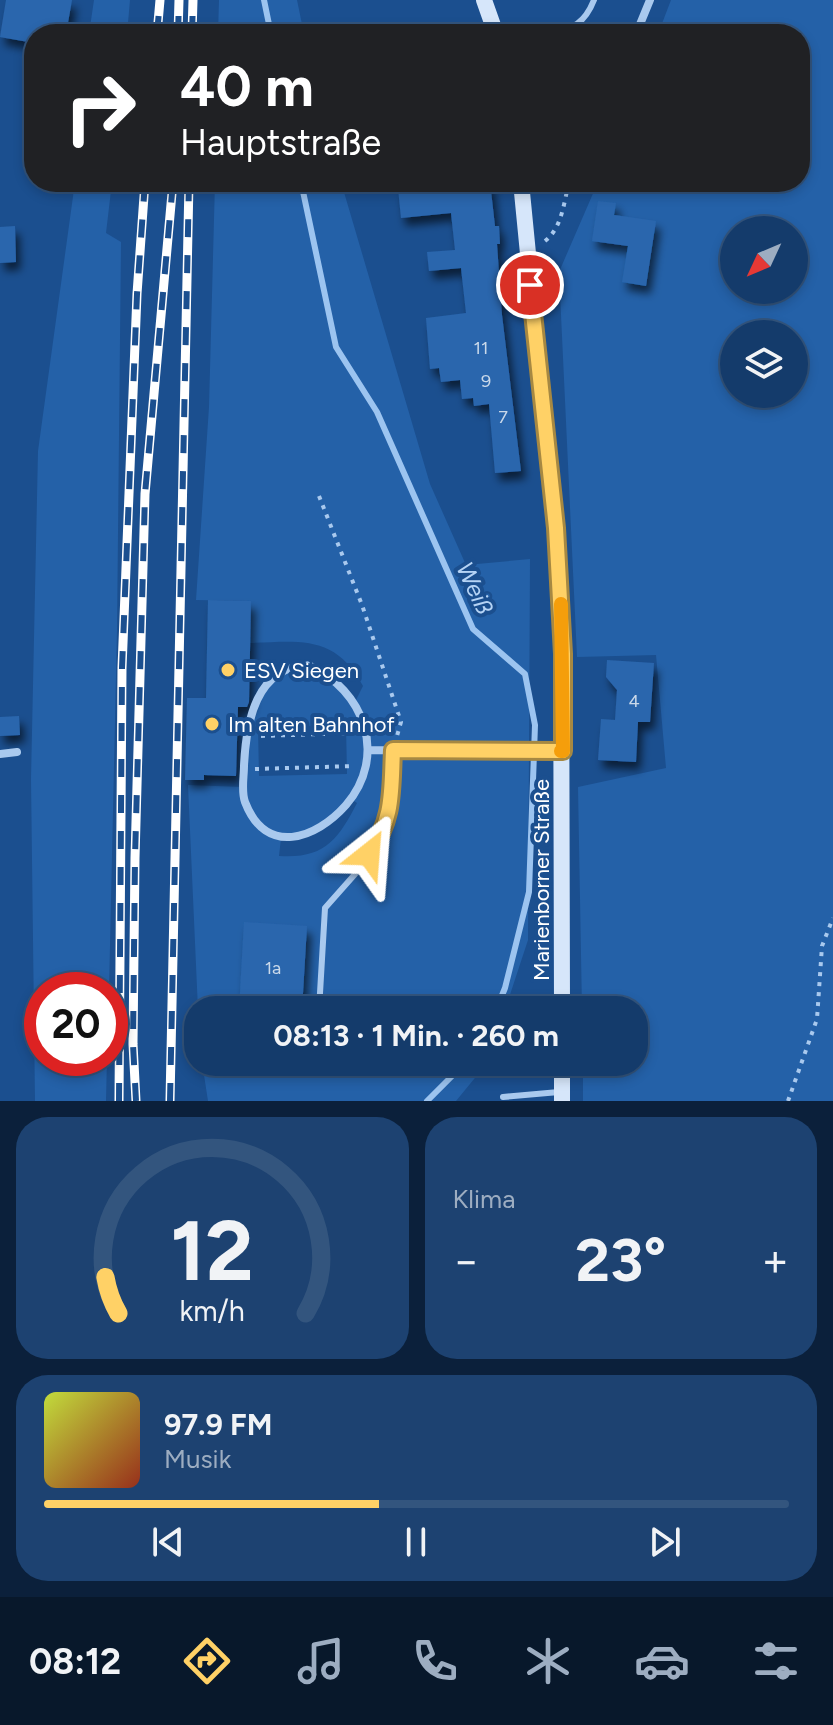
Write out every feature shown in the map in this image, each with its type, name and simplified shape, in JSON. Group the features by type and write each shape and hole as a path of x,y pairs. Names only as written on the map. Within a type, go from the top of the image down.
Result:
{"main road":[{"path":"484,0 492,24"},
{"name":"Marienborner Straße","path":"522,192 556,528 563,654 562,996"}],"street":[{"path":"640,24 650,0"},
{"path":"308,665 322,671 341,688 354,705 367,733 369,750 365,774 351,799 319,829 301,837 281,837 265,830 245,801 246,736 263,687 278,673 294,666 308,665"},
{"path":"369,750 563,751"},
{"path":"0,754 17,752"}],"lane":[{"path":"577,24 591,9 594,0"},
{"path":"320,996 325,908 356,873 382,836 390,813 393,750"},
{"path":"503,1097 562,1096"}],"path":[{"path":"527,254 553,235 567,192"},
{"path":"319,496 362,605 401,722 393,750"},
{"path":"246,736 346,733"},
{"path":"244,769 347,766"},
{"path":"788,1101 817,1019 822,946 833,918"}],"shaded area":[{"path":"94,0 130,0 128,24 90,24"},
{"path":"219,0 297,0 302,24 218,24"},
{"path":"671,0 833,0 833,1101 583,1101 583,1076 648,1076 648,996 582,996 578,787 666,768 656,655 577,657 559,272 594,192 810,192 810,24 662,24"},
{"path":"74,192 111,192 106,233 121,242 109,972 33,972 31,779 38,451"},
{"path":"215,192 344,192 430,484 466,565 530,559 528,940 510,996 197,996 188,785 243,787 245,752 263,687 294,666 322,671 354,704 363,686 341,657 329,649 301,642 250,643 251,601 196,600 209,407","holes":["346,725 347,774 259,776 258,728","351,799 357,803 336,837 318,850 308,854 279,856 281,838 319,829"]},
{"path":"35,1076 107,1076 106,1101 35,1101"},
{"path":"204,1076 477,1076 456,1101 208,1101"}],"building":[{"path":"6,0 72,0 68,24 24,24 24,41 0,37"},
{"path":"398,192 491,192 495,226 499,226 500,244 497,244 502,315 521,471 495,473 489,404 474,406 473,398 462,399 460,380 441,382 439,368 430,369 426,318 466,313 461,268 429,271 427,252 455,250 451,213 401,218"},
{"path":"598,201 616,203 614,215 656,221 646,286 622,282 628,246 592,241"},
{"path":"15,226 16,262 0,263 0,227"},
{"path":"208,600 251,601 249,702 247,707 238,707 236,776 204,775 204,780 185,780 187,698 206,698"},
{"path":"607,660 654,663 650,722 638,722 636,762 598,760 601,719 615,720 617,690 606,677"},
{"path":"19,716 20,735 0,736 0,717"},
{"path":"244,922 307,926 303,996 240,996"}],"waterway":[{"name":"Weiß","path":"264,0 269,24"},
{"name":"Weiß","path":"303,192 336,347 377,412 473,629 525,674 535,725 529,892 502,996"},
{"name":"Weiß","path":"427,1101 452,1076"}],"railway":[{"path":"158,24 160,0"},
{"path":"178,24 179,0"},
{"path":"192,24 193,0"},
{"path":"119,1101 122,668 137,294 144,192"},
{"path":"136,1101 133,1044 135,858 145,494 172,192"},
{"path":"170,1101 189,192"}],"slow traffic":[{"path":"561,604 561,751"}],"place":[{"name":"ESV Siegen","path":"228,670"},
{"name":"Im alten Bahnhof","path":"212,724"}],"route":[{"path":"369,854 382,836 390,813 393,750 563,751 561,591 530,285"}]}
